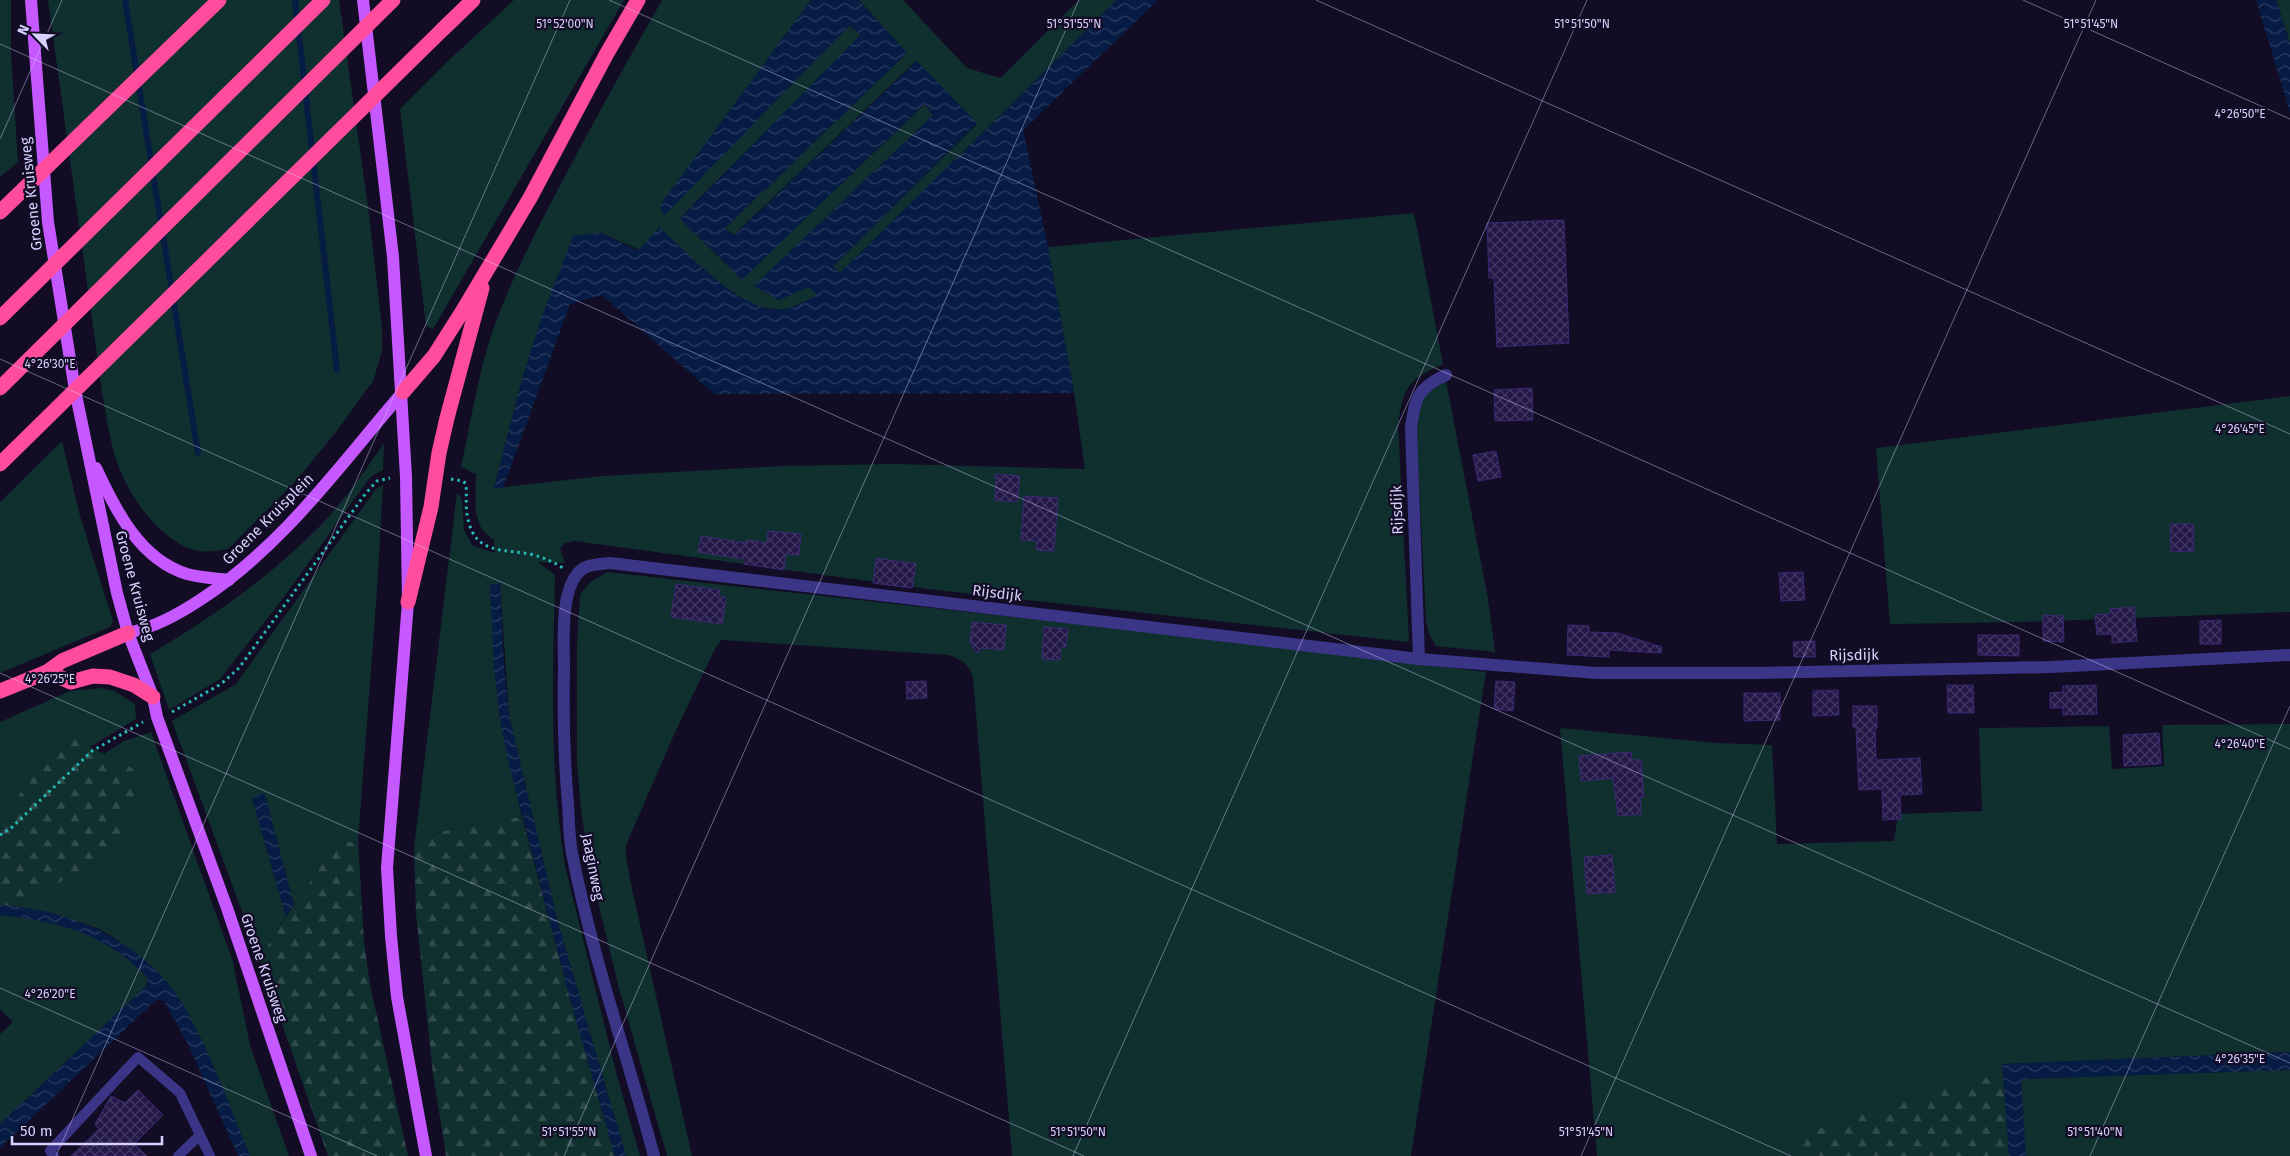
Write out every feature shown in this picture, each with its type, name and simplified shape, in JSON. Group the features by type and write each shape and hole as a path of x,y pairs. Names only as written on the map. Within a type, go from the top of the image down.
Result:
{"highway":[{"path":"0,212 218,0"},
{"path":"0,318 323,0"},
{"path":"0,388 393,0"},
{"path":"0,464 473,0"},
{"path":"403,392 434,356 530,198 606,55 638,0"},
{"path":"408,602 431,507 447,418 488,267"},
{"path":"0,691 47,672 62,661 128,633"},
{"path":"47,672 71,682 93,676 110,677 134,685 153,697"}],"main road":[{"name":"Groene Kruisweg","path":"31,0 48,222 75,390 90,455 106,543 128,633 153,697 157,717 227,908 311,1156"},
{"path":"363,0 393,257 403,392 406,476 408,602 387,868 397,997 426,1156"},
{"name":"Groene Kruisplein","path":"128,633 147,629 178,614 230,580 296,519 403,392"},
{"path":"90,455 112,502 126,525 150,552 170,566 186,573 230,580"}],"street":[{"name":"Rijsdijk","path":"1419,659 1410,428 1415,400 1430,382 1446,375"},
{"name":"Rijsdijk","path":"575,577 584,569 610,563 1419,659 1596,673 1757,673 2051,667 2290,655"},
{"name":"Jaaginweg","path":"575,577 568,591 563,709 565,777 572,851 586,915 654,1156"}],"lane":[{"path":"54,1156 50,1152 138,1057 180,1093 210,1156"},
{"path":"178,1156 200,1135"}],"path":[{"path":"0,835 11,828 92,751 144,721 190,703 232,675 244,663 332,538 372,486 383,478 406,476"},
{"path":"435,479 456,479 466,484 467,519 473,534 481,543 497,550 547,559 575,577"}],"green space":[{"path":"0,0 11,0 11,54 18,162 0,177"},
{"path":"48,0 339,0 368,207 382,327 382,352 373,381 336,432 294,483 228,549 198,551 180,544 167,535 144,512 127,484 115,456 102,392"},
{"path":"514,0 624,0 433,329 426,326 400,109"},
{"path":"662,0 811,0 661,205 849,25 861,35 680,218 741,279 925,104 933,116 754,286 778,300 810,286 818,296 784,310 752,306 727,288 601,233 541,319 522,379 494,488 603,476 782,466 895,464 1085,469 1074,393 1048,247 1414,213 1443,364 1422,375 1410,386 1403,401 1398,424 1409,642 936,590 575,541 565,543 560,549 565,563 538,562 555,575 554,757 556,793 565,866 616,1072 640,1156 626,1156 558,923 509,715 500,583 490,585 500,720 522,817 467,825 430,835 414,848 457,493 462,498 464,530 473,546 495,553 494,540 486,534 478,520 475,502 476,474 461,467 488,344 509,288 536,232"},
{"path":"859,0 903,0 967,68 1000,78 1079,0 1117,0 840,273 833,266 977,124 916,61 734,235 725,228 907,53"},
{"path":"2276,0 2290,0 2290,43"},
{"path":"1446,381 1488,599 1495,652 1436,646 1429,634 1426,620 1416,425 1424,398 1433,389"},
{"path":"2290,396 2290,612 2022,622 1890,624 1876,448"},
{"path":"62,441 80,516 113,621 110,627 0,673 0,502"},
{"path":"384,443 383,470 368,480 281,601 220,679 169,710 150,654 218,611 261,579 302,544 338,506"},
{"path":"383,485 358,841 339,843 331,850 294,905 265,795 252,798 286,917 259,958 172,721 236,684 376,489"},
{"path":"607,572 1248,643 1486,672 1411,1156 1012,1156 973,677 969,668 961,660 949,655 721,640 676,730 626,845 626,857 632,889 692,1156 667,1156 619,988 589,866 581,809 577,762 577,646 580,595 589,583"},
{"path":"102,688 114,691 135,704 136,719 90,747 74,739 58,742 47,752 0,824 0,722 70,691"},
{"path":"2290,724 2290,1052 2002,1064 2004,1079 1997,1076 1969,1081 1798,1134 1799,1156 1597,1156 1560,728 1715,743 1772,745 1777,844 1894,841 1898,814 1982,811 1979,728 2109,726 2112,769 2164,766 2162,725"},
{"path":"151,732 233,962 250,1045 289,1156 250,1156 208,1057 170,986 157,973 115,938 97,928 52,913 17,907 112,852 121,836 141,781 129,766 104,754 124,741"},
{"path":"74,739 129,766 136,772 141,781 121,836 112,852 17,907 0,905 0,824 47,752 58,742"},
{"path":"522,817 570,999 615,1156 446,1156 433,1074 416,913 414,848 430,835 467,825"},
{"path":"358,841 364,942 370,985 408,1156 328,1156 259,958 331,850 339,843"},
{"path":"0,915 43,921 98,939 115,949 148,977 146,986 0,1124 0,1034 13,1022 0,1009"},
{"path":"2290,1070 2290,1156 2026,1156 2020,1079"},
{"path":"1997,1076 2004,1079 2009,1156 1799,1156 1797,1134 1969,1081"}],"water":[{"path":"811,0 859,0 907,53 725,228 734,236 917,61 977,123 833,266 840,273 1117,0 1158,0 1023,130 1048,247 1074,393 714,394 602,295 570,304 503,488 494,488 522,379 541,319 573,236 601,233 638,251 659,227 718,280 752,303 769,309 785,309 798,305 817,295 809,287 779,300 754,286 933,115 924,104 742,280 680,219 860,35 850,25 664,216 660,205"},
{"path":"2256,0 2276,0 2290,43 2290,112"},
{"path":"500,583 504,664 509,715 558,923 626,1156 615,1156 570,999 509,764 500,720 494,669 490,585"},
{"path":"262,793 265,795 294,905 286,917 252,798"},
{"path":"0,905 54,914 80,922 104,933 128,947 168,983 194,1024 211,1060 250,1156 238,1156 187,1042 164,1001 156,1000 0,1148 0,1124 146,986 148,978 115,950 98,940 62,926 0,915"},
{"path":"2290,1052 2290,1070 2021,1079 2026,1156 2009,1156 2002,1064"}],"building":[{"path":"1564,220 1569,343 1497,347 1494,278 1489,278 1487,223"},
{"path":"1532,388 1533,420 1495,421 1494,390"},
{"path":"1496,451 1501,477 1478,481 1473,455"},
{"path":"996,474 1020,476 1017,502 995,500"},
{"path":"1024,496 1058,498 1054,551 1036,550 1037,541 1021,540"},
{"path":"2170,524 2193,524 2194,551 2171,552"},
{"path":"768,531 801,534 799,555 786,554 784,570 744,564 744,559 698,552 701,536 747,543 747,540 767,543"},
{"path":"876,558 916,564 912,588 873,583"},
{"path":"1803,572 1805,600 1781,601 1779,573"},
{"path":"676,584 720,590 719,596 726,597 722,624 671,617"},
{"path":"2134,607 2137,641 2112,643 2112,634 2097,635 2095,615 2110,614 2110,609"},
{"path":"2043,615 2063,616 2064,642 2043,641"},
{"path":"2221,620 2221,644 2200,644 2200,621"},
{"path":"972,622 1006,625 1004,650 982,648 977,653 970,643"},
{"path":"1568,625 1589,626 1589,632 1617,633 1662,647 1661,653 1609,650 1609,657 1567,655"},
{"path":"1044,627 1068,629 1066,647 1061,647 1060,660 1042,659"},
{"path":"1978,635 2019,635 2019,656 1978,655"},
{"path":"1815,641 1815,657 1794,657 1793,642"},
{"path":"926,681 927,698 907,699 906,682"},
{"path":"1496,681 1515,682 1513,711 1494,709"},
{"path":"1947,685 1973,685 1974,713 1948,713"},
{"path":"2096,685 2097,714 2063,715 2063,708 2050,708 2050,693 2063,692 2063,686"},
{"path":"1838,690 1839,715 1813,716 1813,691"},
{"path":"1744,693 1780,693 1780,720 1744,721"},
{"path":"1853,706 1877,706 1877,728 1875,728 1876,760 1920,758 1922,794 1900,795 1901,819 1883,820 1882,789 1859,790"},
{"path":"2159,733 2161,764 2124,766 2123,735"},
{"path":"1631,752 1632,760 1641,760 1644,797 1640,797 1641,814 1618,816 1613,778 1581,781 1579,756"},
{"path":"1612,855 1615,892 1587,894 1584,857"},
{"path":"138,1090 163,1115 134,1144 147,1156 71,1156 99,1129 95,1124 111,1096 125,1103"}],"waterway":[{"path":"125,0 198,453"},
{"path":"295,0 337,370"}]}
